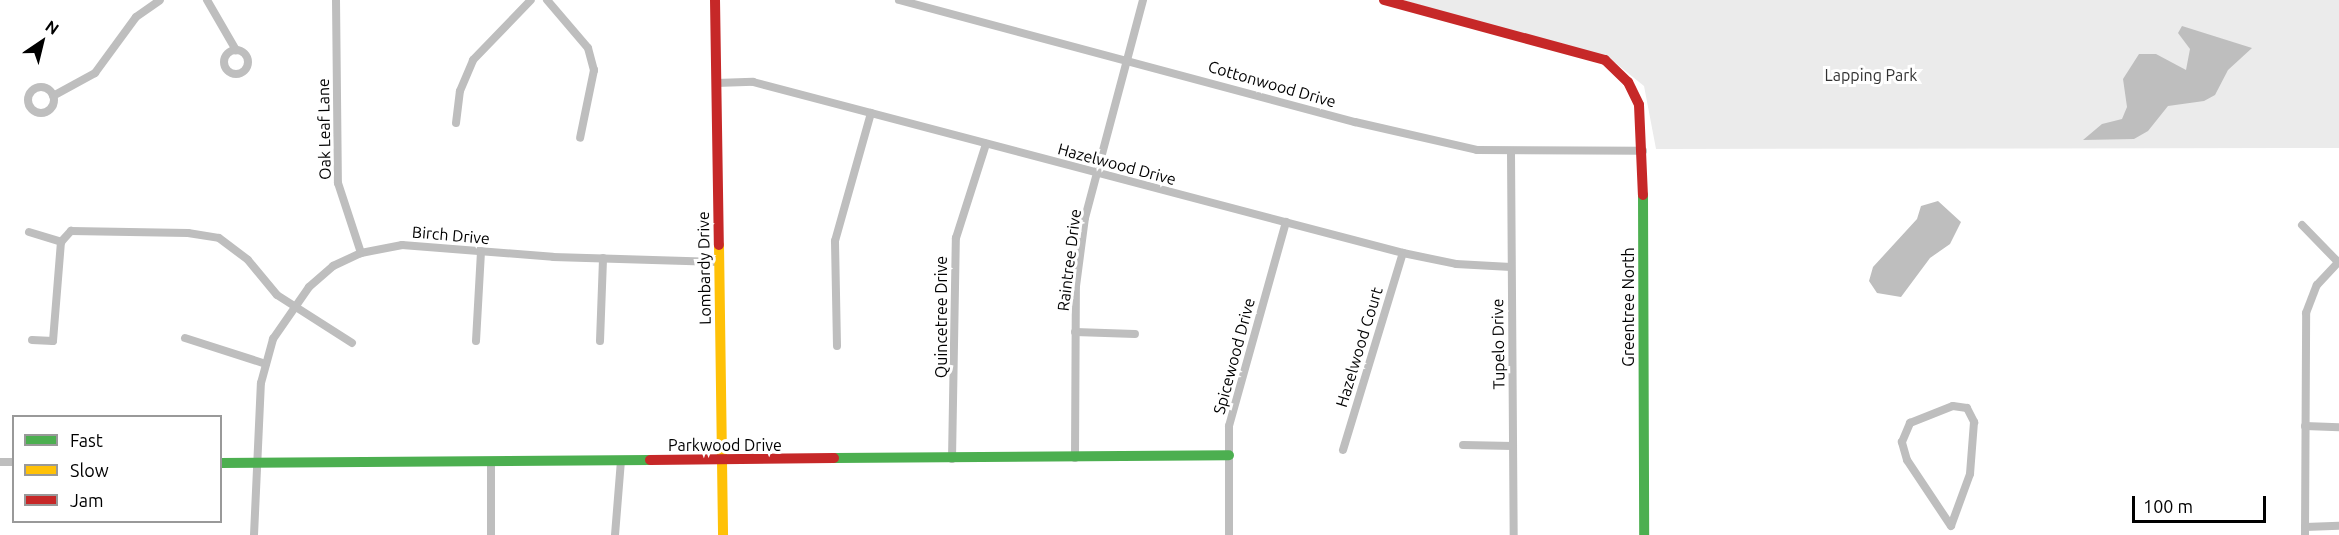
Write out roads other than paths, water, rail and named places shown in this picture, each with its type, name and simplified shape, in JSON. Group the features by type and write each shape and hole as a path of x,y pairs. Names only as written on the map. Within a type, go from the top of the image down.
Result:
{"street":[{"path":"53,96 95,73 136,17 160,0"},
{"path":"207,0 236,50"},
{"name":"Oak Leaf Lane","path":"336,0 338,183 361,253"},
{"path":"456,123 460,91 473,60 531,0"},
{"path":"547,0 588,48 594,70 580,138"},
{"name":"Lombardy Drive","path":"715,0 723,535"},
{"name":"Cottonwood Drive","path":"898,0 1127,59 1355,122 1477,150 1643,151"},
{"name":"Raintree Drive","path":"1075,458 1075,332 1085,218 1143,0"},
{"name":"Greentree North","path":"1384,0 1574,49 1605,60 1628,82 1639,105 1643,151 1644,535"},
{"name":"Hazelwood Drive","path":"716,83 753,82 1403,253 1456,264 1511,267"},
{"path":"837,346 836,241 871,113"},
{"name":"Quincetree Drive","path":"952,459 956,238 986,144"},
{"name":"Tupelo Drive","path":"1511,152 1514,535"},
{"name":"Spicewood Drive","path":"1229,535 1229,426 1286,222"},
{"path":"2302,225 2338,261 2317,285 2306,313 2305,531 2339,526"},
{"path":"32,340 53,341 61,242 71,231 188,233 219,238 248,260 277,295 352,343"},
{"path":"28,232 61,242"},
{"name":"Birch Drive","path":"254,535 266,364 273,339 295,307 333,266 361,253 402,245 603,258 719,262"},
{"path":"476,341 481,251"},
{"name":"Hazelwood Court","path":"1343,450 1403,253"},
{"path":"600,341 603,258"},
{"path":"1075,332 1135,334"},
{"path":"185,338 266,364"},
{"path":"1949,535 1970,474 1974,423 1967,408 1953,406 1910,423 1902,442 1907,460 1951,526"},
{"path":"2305,426 2339,427"},
{"path":"1463,445 1513,446"},
{"name":"Parkwood Drive","path":"222,463 1229,455"},
{"path":"615,535 621,461"},
{"path":"491,462 491,535"}],"park label":[{"name":"Lapping Park","path":"1871,75"}]}
